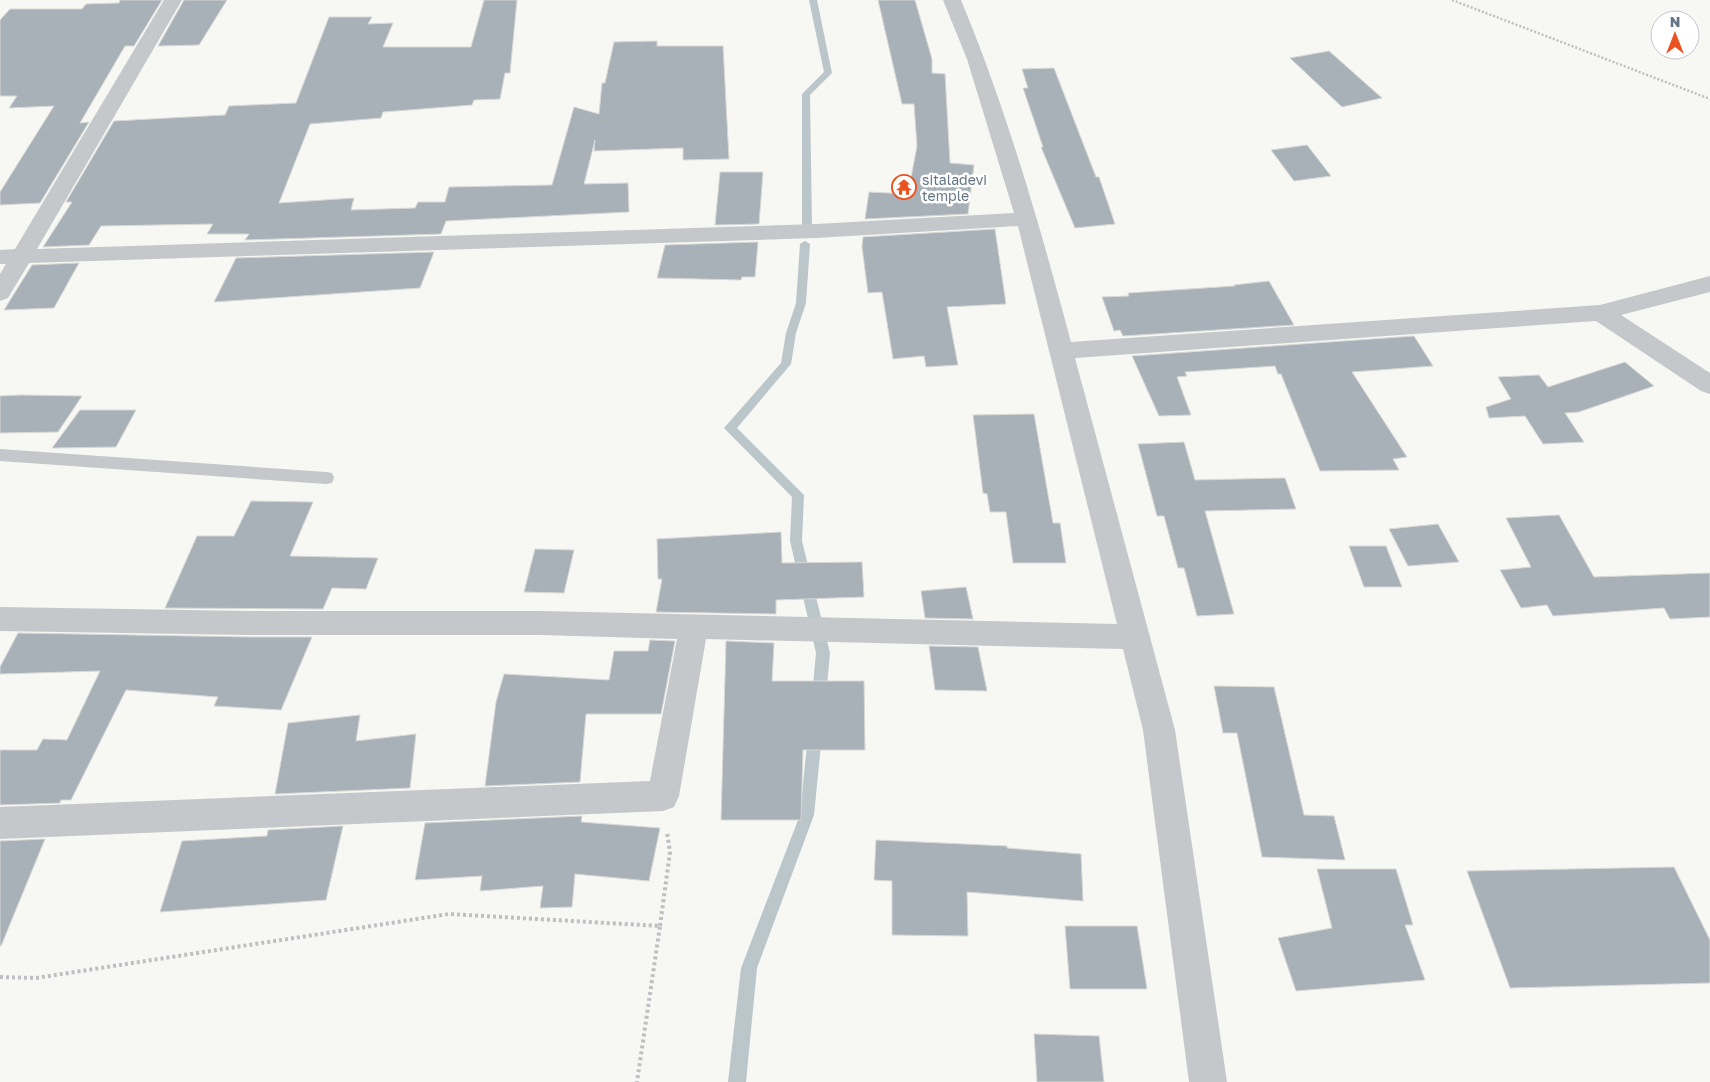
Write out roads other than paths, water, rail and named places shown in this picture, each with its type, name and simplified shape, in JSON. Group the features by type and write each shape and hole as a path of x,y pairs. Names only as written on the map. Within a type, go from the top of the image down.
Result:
{"street":[{"path":"0,293 173,0"},
{"path":"952,0 976,59 1027,219 1159,730 1208,1082"},
{"path":"0,257 816,231 1027,219"},
{"path":"1060,351 1600,314 1710,284"},
{"path":"1600,314 1710,385"},
{"path":"0,619 248,623 541,623 1134,637"},
{"path":"0,823 663,796 694,627"}],"lane":[{"path":"0,455 326,478"}],"waterway":[{"path":"807,226 806,94 828,73 813,0"},
{"path":"805,244 801,303 791,333 786,364 730,428 798,495 796,541 823,653 819,696"},
{"path":"737,1082 749,968 807,815 815,734"}],"place":[{"name":"sitaladevi temple","path":"904,187"}]}
